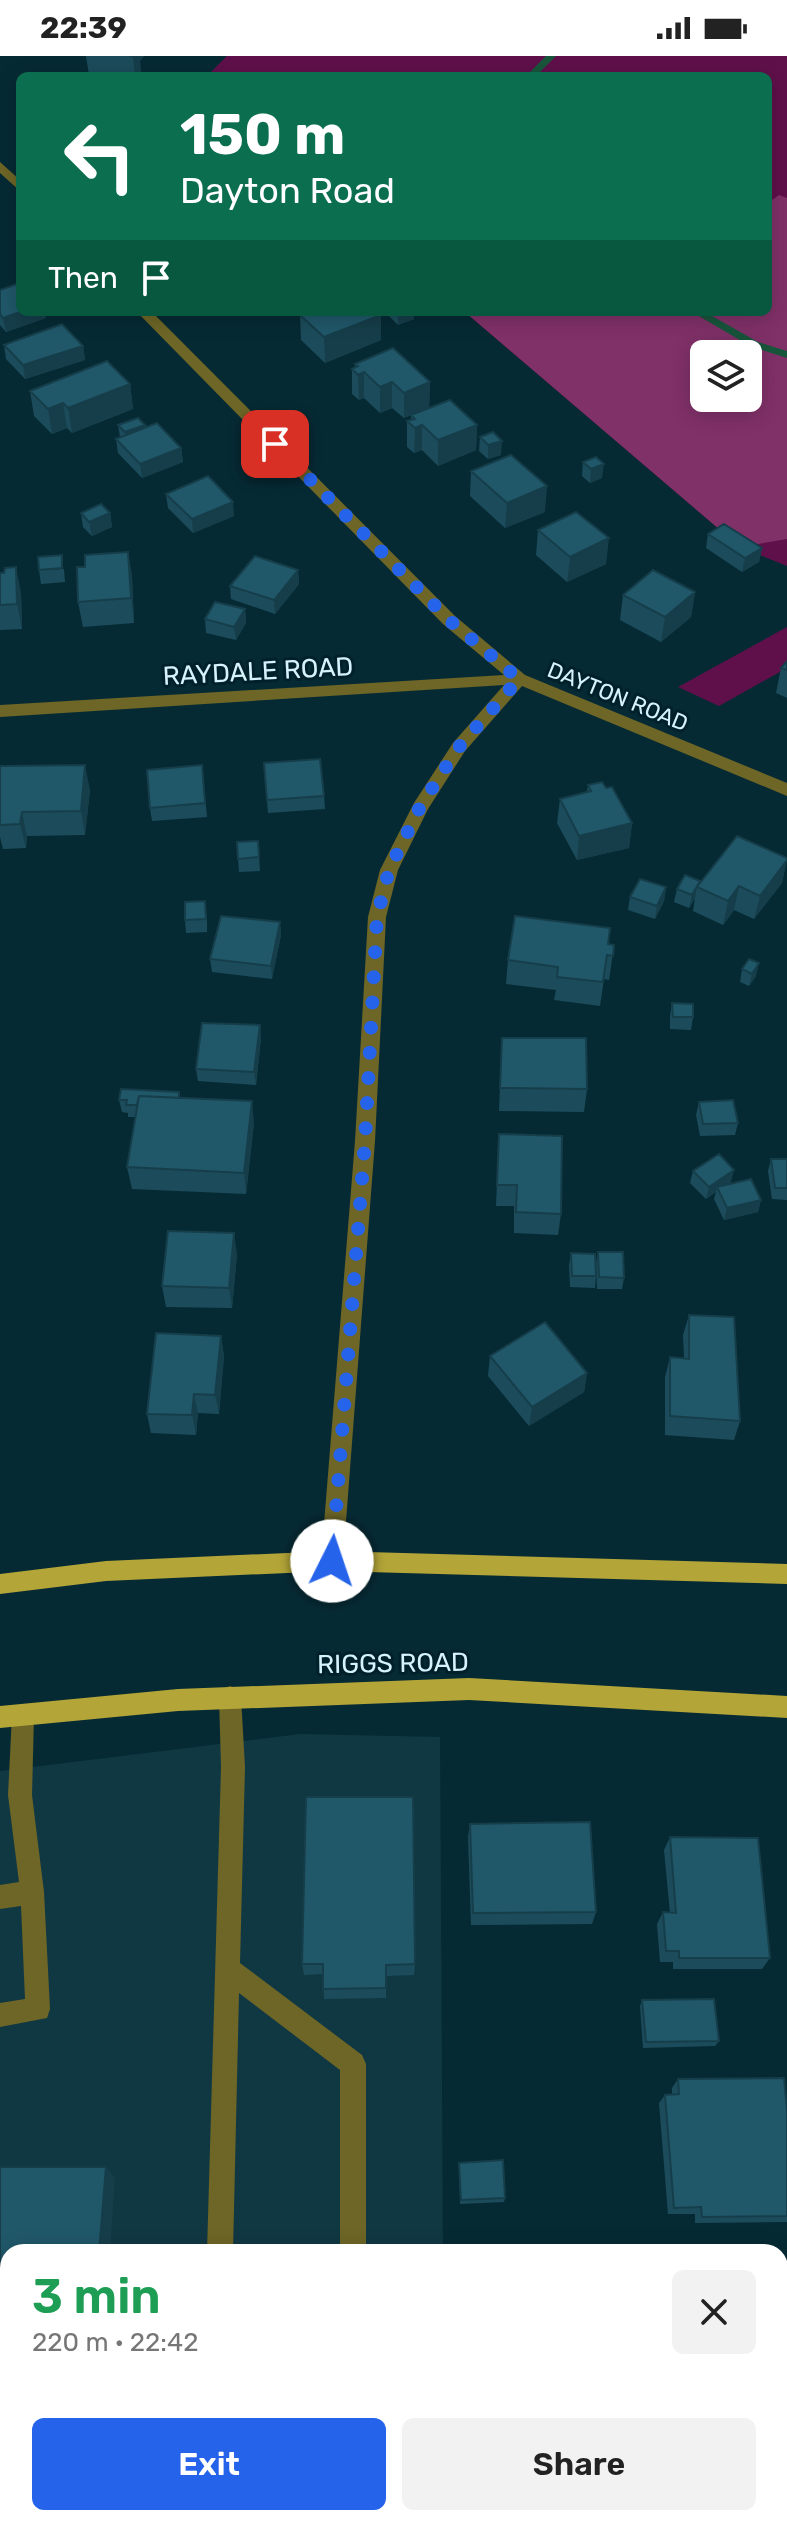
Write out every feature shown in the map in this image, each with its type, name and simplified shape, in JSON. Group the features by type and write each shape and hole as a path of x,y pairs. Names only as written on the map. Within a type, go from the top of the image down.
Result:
{"main road":[{"path":"0,1584 120,1570 332,1561 787,1574"},
{"name":"RIGGS ROAD","path":"11,1716 230,1697 469,1689 787,1707"}],"street":[{"path":"0,166 16,183"},
{"name":"DAYTON ROAD","path":"148,316 449,620 519,679 787,790"},
{"path":"332,1561 365,1141 377,917 389,870 420,807 459,747 519,679"},
{"name":"RAYDALE ROAD","path":"0,711 519,679"},
{"path":"220,2244 233,1767 230,1697"},
{"path":"0,2015 38,2009 32,1892 11,1716"},
{"path":"0,1897 32,1892"},
{"path":"229,1970 353,2064 353,2244"}],"shaded area":[{"path":"227,56 787,56 787,566 740,547 470,316 772,316 772,72 211,72"},
{"path":"779,195 787,198 787,539 740,547 470,316 772,316 772,200"},
{"path":"787,627 787,668 719,706 678,687"},
{"path":"300,1734 440,1737 443,2244 0,2244 0,1771"}],"building":[{"path":"16,284 16,313 3,318 0,314 0,290"},
{"path":"301,316 378,316 324,337"},
{"path":"62,324 83,346 23,365 4,345"},
{"path":"393,348 430,382 404,393 392,382 380,387 364,372 358,375 352,369 358,366 355,364"},
{"path":"107,361 130,384 68,408 63,403 48,409 30,391"},
{"path":"450,400 477,425 438,440 422,425 415,428 407,421 415,419 411,415"},
{"path":"138,418 145,425 125,432 118,425"},
{"path":"157,423 181,448 140,464 116,439"},
{"path":"493,432 502,441 488,445 480,437"},
{"path":"511,455 547,486 507,503 471,471"},
{"path":"596,457 604,464 591,469 583,462"},
{"path":"208,476 233,502 192,519 166,494"},
{"path":"101,504 110,513 89,522 81,513"},
{"path":"576,512 609,538 570,557 538,530"},
{"path":"724,524 762,548 745,558 708,534"},
{"path":"128,552 131,598 78,602 77,567 85,567 85,555"},
{"path":"62,555 62,568 39,570 38,557"},
{"path":"255,556 298,570 274,600 230,586"},
{"path":"16,567 17,604 0,605 0,573 4,573 5,568"},
{"path":"653,570 695,592 665,617 623,595"},
{"path":"215,602 245,609 234,627 205,619"},
{"path":"320,759 324,796 267,800 264,763"},
{"path":"85,765 81,811 22,812 20,824 0,825 0,766"},
{"path":"202,765 205,803 150,808 147,770"},
{"path":"602,782 606,788 612,787 632,823 579,836 560,799 591,791 588,785"},
{"path":"737,836 787,860 760,896 739,886 728,901 697,887"},
{"path":"258,841 259,857 238,859 237,842"},
{"path":"685,875 700,881 692,895 677,889"},
{"path":"640,879 666,887 657,906 630,897"},
{"path":"205,901 206,919 185,920 185,902"},
{"path":"221,916 280,922 271,966 210,959"},
{"path":"515,916 610,928 608,944 614,945 613,956 607,955 603,982 557,977 558,967 508,960"},
{"path":"749,959 759,963 752,974 742,969"},
{"path":"672,1003 693,1004 693,1017 673,1017"},
{"path":"202,1023 260,1025 254,1072 196,1069"},
{"path":"502,1038 586,1038 587,1089 500,1088"},
{"path":"121,1089 179,1092 179,1098 139,1096 137,1105 126,1105 127,1100 119,1100"},
{"path":"139,1096 252,1101 244,1173 127,1167"},
{"path":"733,1100 738,1123 703,1124 699,1102"},
{"path":"499,1134 562,1136 561,1214 516,1212 517,1185 497,1185"},
{"path":"719,1154 734,1170 709,1187 693,1171"},
{"path":"771,1159 787,1159 787,1188 775,1188"},
{"path":"751,1179 761,1200 727,1208 717,1187"},
{"path":"168,1231 234,1233 229,1288 162,1286"},
{"path":"598,1252 623,1252 624,1278 599,1277"},
{"path":"571,1253 595,1254 596,1276 572,1276"},
{"path":"689,1315 734,1317 740,1421 670,1416 670,1357 689,1359"},
{"path":"545,1322 587,1373 532,1407 490,1356"},
{"path":"156,1333 221,1336 215,1395 194,1394 192,1415 147,1414"},
{"path":"306,1797 413,1797 415,1964 386,1965 386,1988 323,1989 323,1964 302,1964"},
{"path":"590,1822 596,1912 473,1913 470,1824"},
{"path":"670,1837 758,1838 770,1958 679,1958 679,1951 666,1951 663,1912 676,1913"},
{"path":"714,1999 719,2041 646,2042 642,2000"},
{"path":"784,2078 787,2216 702,2217 701,2207 674,2208 665,2095 679,2094 678,2079"},
{"path":"503,2160 505,2198 461,2200 459,2163"},
{"path":"0,2167 106,2167 100,2244 0,2244"}],"waterway":[{"path":"535,72 551,56"},
{"path":"704,316 754,344 787,355"}],"route":[{"path":"275,444 449,620 519,679 459,747 420,807 389,870 377,917 365,1141 332,1561"}]}
